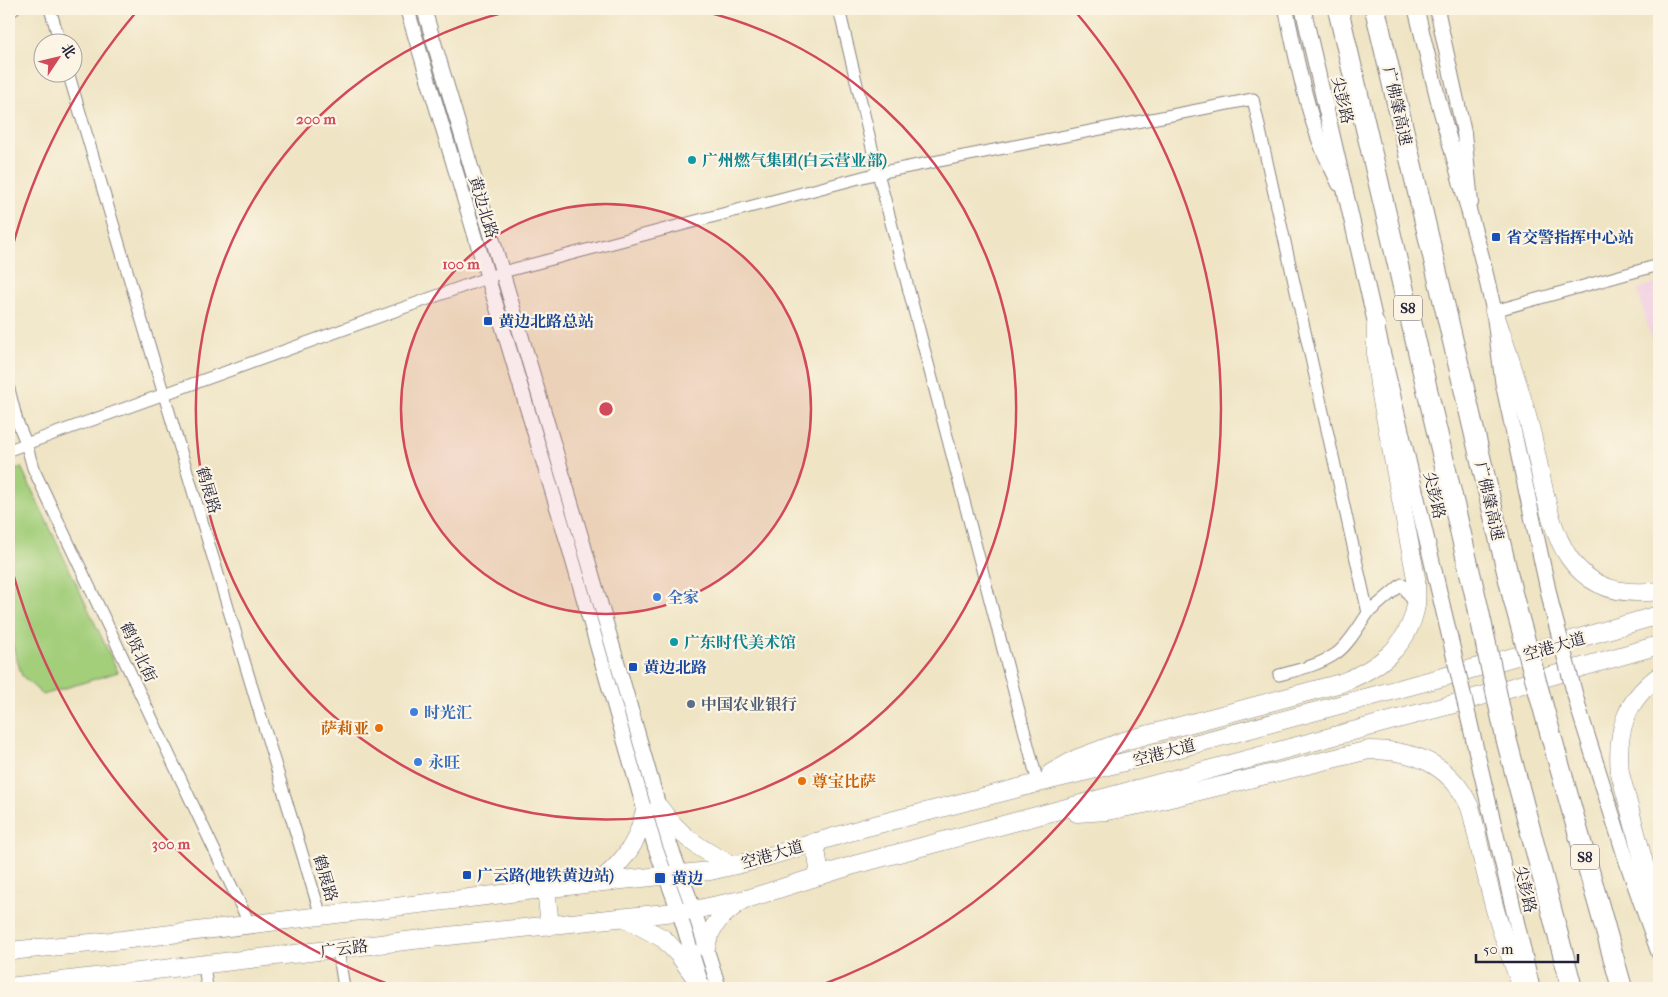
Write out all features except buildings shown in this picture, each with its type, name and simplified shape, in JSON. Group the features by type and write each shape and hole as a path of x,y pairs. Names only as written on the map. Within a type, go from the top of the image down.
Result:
{"highway":[{"name":"S8","path":"1338,9 1478,607 1506,738 1572,988"},
{"name":"广佛肇高速","path":"1375,9 1513,597 1622,988"},
{"path":"1526,816 1558,988"}],"main road":[{"name":"尖彭路","path":"1304,9 1376,325 1532,988"},
{"path":"1416,9 1444,120 1472,219 1494,311 1528,418 1550,516 1559,542 1569,560 1583,574 1602,586 1640,593 1659,591"},
{"path":"1494,311 1503,383 1552,608 1579,710 1627,862 1659,953"},
{"path":"1038,782 1076,759 1124,741 1341,683 1363,674 1394,651 1408,630 1416,606 1416,578 1378,385 1376,325"},
{"name":"空港大道","path":"673,875 753,861 815,842 1038,782 1157,754 1437,679 1659,615"},
{"name":"空港大道","path":"687,911 776,891 820,876 1046,813 1450,706 1659,645"},
{"path":"1659,676 1644,687 1632,703 1622,726 1618,751 1620,773 1659,919"},
{"path":"1046,813 1108,811 1143,805 1369,750 1403,752 1424,759 1441,769 1460,788 1470,807 1491,897 1522,988"},
{"path":"596,883 612,870 626,854 652,809 691,842 732,865"},
{"path":"815,842 820,876"},
{"name":"广云路","path":"9,951 122,940 673,875"},
{"path":"546,889 550,926"},
{"path":"706,948 708,934 716,923 724,914 744,899"},
{"name":"广云路","path":"9,987 95,983 204,964 687,911"},
{"path":"625,918 664,939 678,954 703,988"}],"street":[{"path":"50,9 57,32"},
{"name":"黄边北路","path":"407,9 590,617 673,875 687,911 706,948 719,988"},
{"name":"黄边北路","path":"424,9 583,543 652,809"},
{"path":"839,9 878,173 1038,782"},
{"path":"1286,9 1305,92 1316,130 1323,150 1350,206"},
{"path":"1437,9 1464,133 1472,219"},
{"name":"鹤展路","path":"71,82 321,916"},
{"path":"9,450 486,276 878,173 1252,98 1368,613"},
{"path":"1494,311 1659,265"},
{"path":"518,379 533,374"},
{"name":"鹤贤北街","path":"9,389 16,421 26,443 33,468 250,925"},
{"path":"1279,675 1311,666 1337,652 1353,635 1368,613 1402,584 1416,606"},
{"name":"黄边北路","path":"687,911 703,988"},
{"path":"338,949 344,988"},
{"path":"204,964 207,988"}],"shaded area":[{"path":"1659,282 1659,364 1637,289"}],"green space":[{"path":"21,467 118,672 43,695 22,676 9,634 9,473"}],"place":[{"name":"广州燃气集团(白云营业部)","path":"692,160"},
{"name":"省交警指挥中心站","path":"1496,237"},
{"name":"黄边北路总站","path":"488,321"},
{"name":"全家","path":"657,597"},
{"name":"广东时代美术馆","path":"674,642"},
{"name":"黄边北路","path":"633,667"},
{"name":"中国农业银行","path":"691,704"},
{"name":"时光汇","path":"414,712"},
{"name":"萨莉亚","path":"379,728"},
{"name":"永旺","path":"418,762"},
{"name":"尊宝比萨","path":"802,781"},
{"name":"广云路(地铁黄边站)","path":"467,875"},
{"name":"黄边","path":"660,878"}]}
